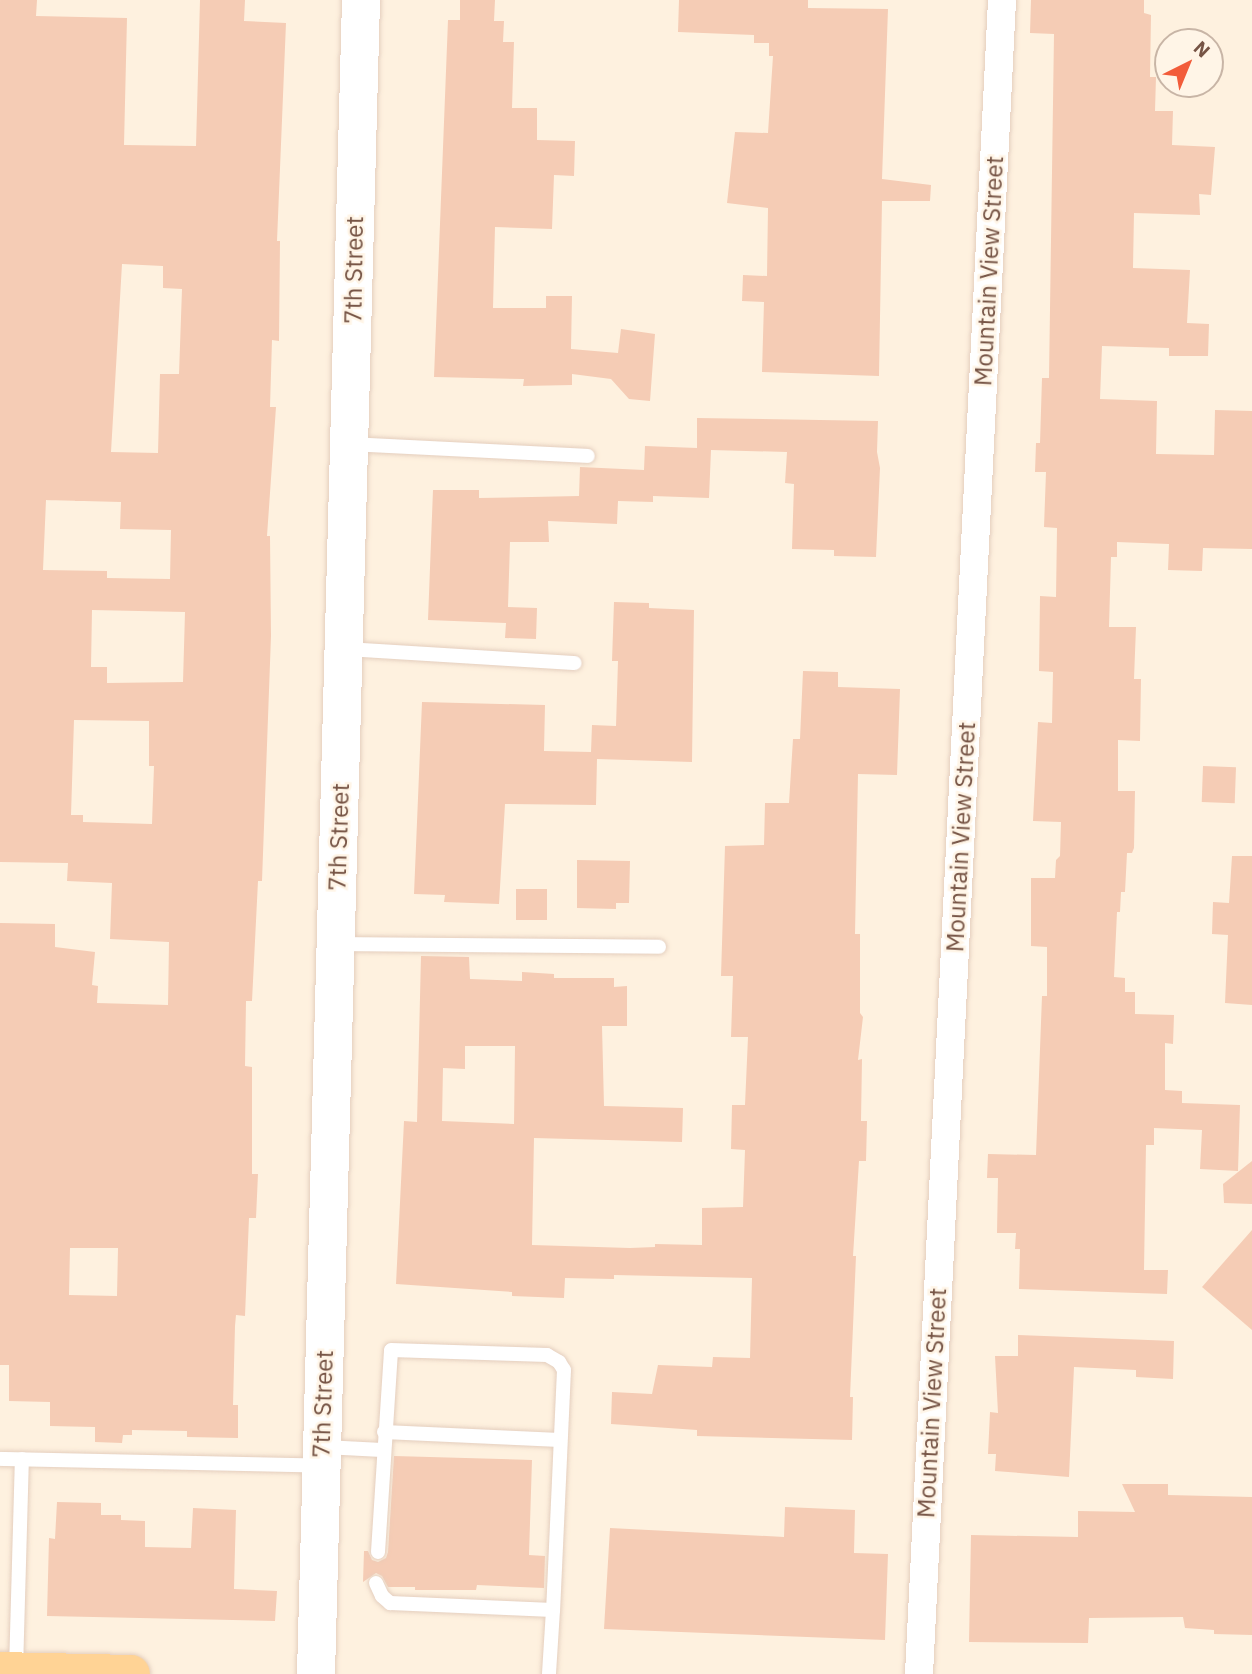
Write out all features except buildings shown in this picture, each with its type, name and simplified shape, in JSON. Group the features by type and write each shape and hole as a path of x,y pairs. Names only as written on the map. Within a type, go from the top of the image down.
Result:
{"main road":[{"path":"8,1671 131,1674"}],"street":[{"name":"7th Street","path":"316,1674 361,0"},
{"name":"Mountain View Street","path":"919,1674 1002,0"}],"lane":[{"path":"349,444 588,456"},
{"path":"344,649 575,663"},
{"path":"336,944 659,947"},
{"path":"377,1552 391,1349 547,1354 559,1362 564,1370 549,1674"},
{"path":"384,1432 561,1440"},
{"path":"0,1459 322,1456 382,1450"},
{"path":"8,1671 22,1460"},
{"path":"376,1583 382,1596 390,1603 553,1610"}]}
